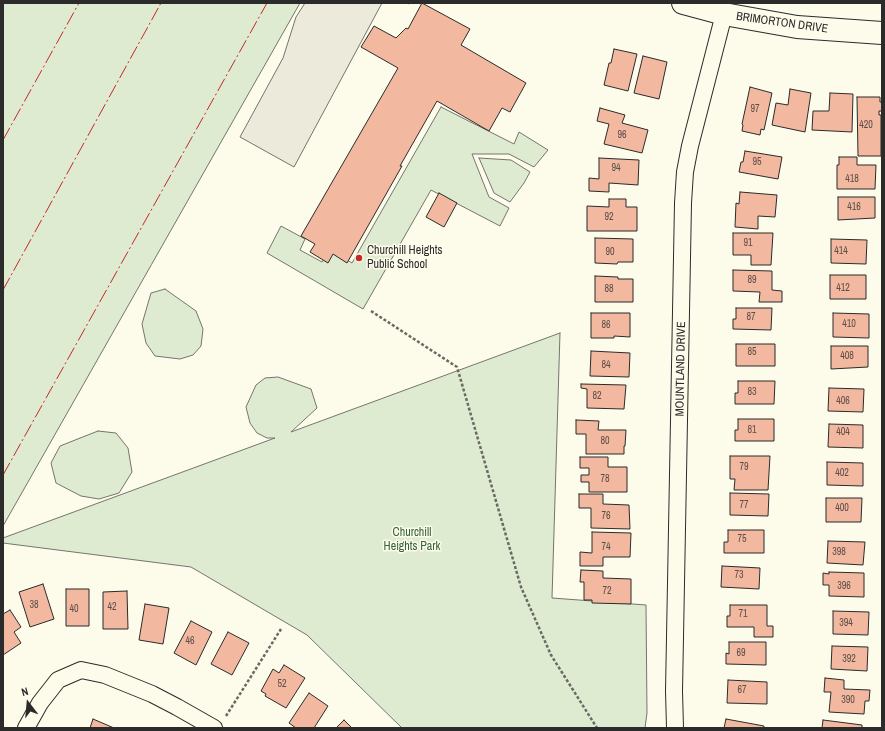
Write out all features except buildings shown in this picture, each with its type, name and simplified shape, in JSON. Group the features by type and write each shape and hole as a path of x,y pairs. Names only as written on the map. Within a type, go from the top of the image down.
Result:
{"street":[{"name":"BRIMORTON DRIVE","path":"683,3 724,14 797,27 882,33"},
{"name":"MOUNTLAND DRIVE","path":"675,728 683,203 685,172 690,146 724,14"},
{"path":"26,728 40,703 58,680 81,670 104,675 152,694 218,725"}],"path":[{"path":"371,310 457,367 521,587 552,655 597,728"},
{"path":"218,725 281,629"}],"green space":[{"path":"3,3 300,3 3,526"},
{"path":"441,107 514,144 519,132 548,150 534,167 509,154 472,154 489,197 509,208 500,226 431,190 363,309 267,253 281,226 305,239 300,250 322,262 330,249 352,263"},
{"path":"479,158 511,160 530,172 510,202 494,193"},
{"path":"165,289 196,311 203,329 201,346 193,355 180,359 155,356 146,343 142,324 151,293"},
{"name":"Churchill Heights Park","path":"560,333 552,598 646,605 647,713 645,728 402,728 307,635 191,567 3,543 3,538 275,438 267,438 257,433 250,423 246,407 256,385 265,378 278,377 311,389 317,408 291,432"},
{"path":"98,431 116,433 128,448 132,472 119,493 99,499 81,496 56,483 51,463 60,446"}],"shaded area":[{"path":"305,3 382,3 294,167 240,137 283,58 296,17"}],"power":[{"path":"3,140 79,3"},
{"path":"3,290 161,3"},
{"path":"3,475 267,3"}],"place":[{"name":"Churchill Heights Public School","path":"359,258"}]}
